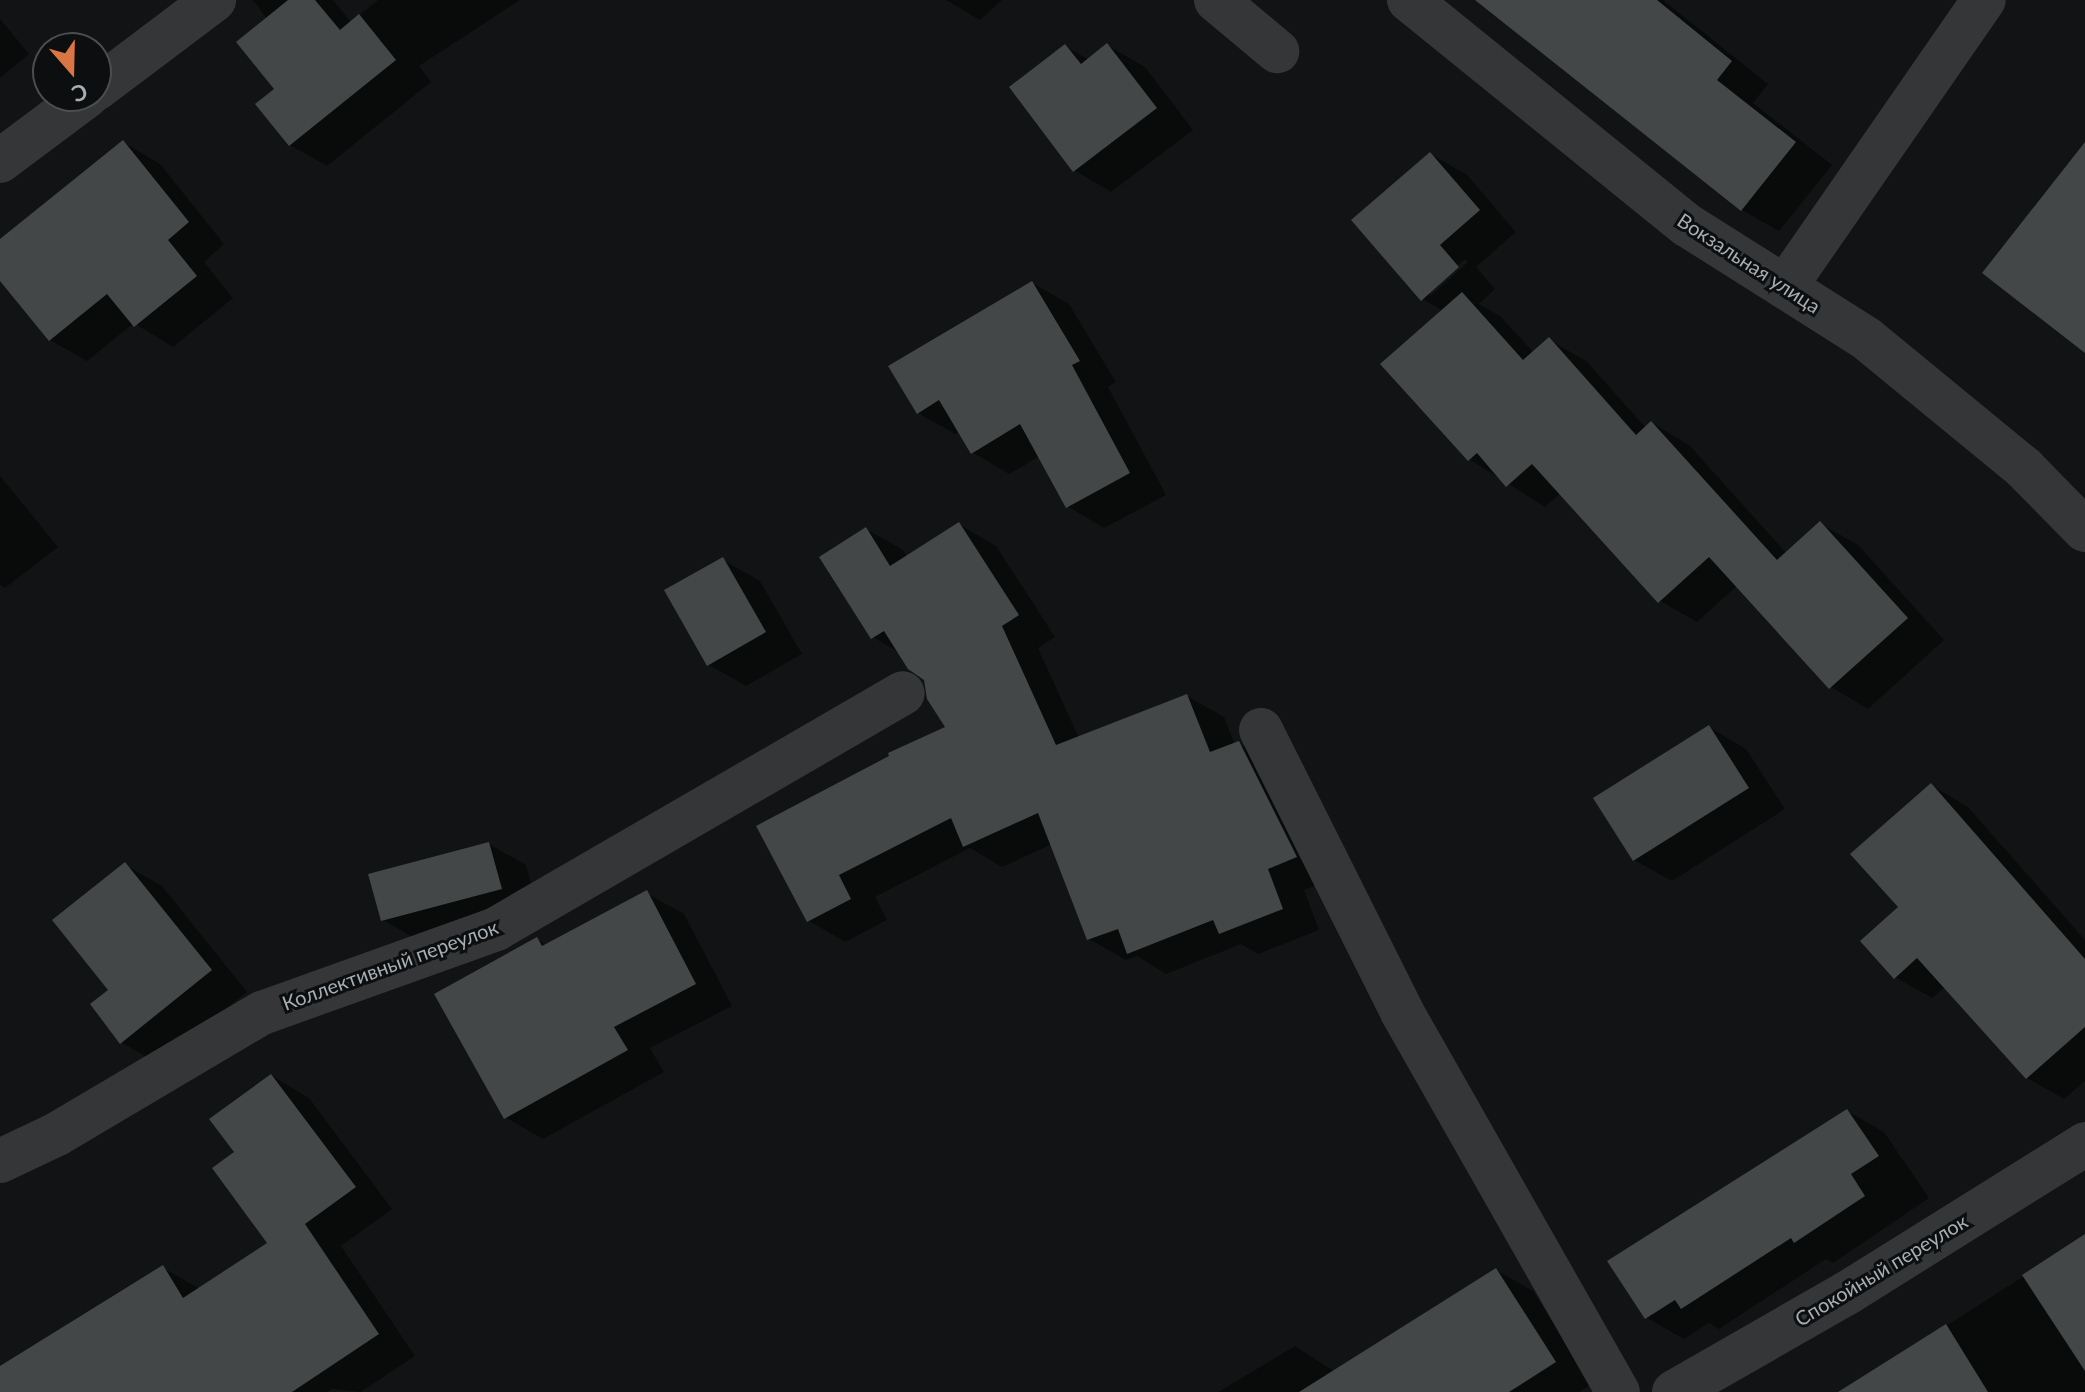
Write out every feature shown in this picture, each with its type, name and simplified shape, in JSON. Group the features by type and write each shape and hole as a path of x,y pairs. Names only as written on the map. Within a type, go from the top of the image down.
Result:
{"street":[{"path":"112,77 214,0"},
{"path":"1216,0 1277,51"},
{"name":"Вокзальная улица","path":"1409,0 1687,225 1867,339 2024,468 2085,530"},
{"path":"1785,287 1984,0"},
{"path":"0,161 66,112"},
{"name":"Коллективный переулок","path":"0,1161 57,1134 262,1013 496,929 903,693"},
{"path":"1261,730 1402,1012 1618,1392"},
{"name":"Спокойный переулок","path":"1674,1392 1847,1293 2085,1144"}],"building":[{"path":"288,0 315,0 340,30 359,14 396,60 289,146 255,104 274,89 236,42"},
{"path":"1475,0 1657,0 1732,61 1717,80 1796,142 1741,211"},
{"path":"1107,43 1157,108 1073,172 1009,87 1065,44 1081,64"},
{"path":"123,140 189,222 168,240 197,276 134,327 107,294 49,341 0,281 0,239"},
{"path":"2085,142 2085,353 1982,273"},
{"path":"1430,152 1480,210 1440,245 1459,267 1421,301 1351,220"},
{"path":"1032,281 1080,361 1072,365 1130,473 1066,508 1020,424 971,454 939,400 917,414 888,366"},
{"path":"1462,292 1523,360 1549,337 1636,435 1651,421 1777,560 1820,521 1908,618 1829,689 1709,557 1658,603 1532,464 1506,487 1477,453 1468,461 1380,364"},
{"path":"959,522 1019,615 1002,626 1056,745 1187,694 1210,752 1239,741 1297,857 1268,869 1283,909 1219,934 1213,920 1127,954 1118,929 1087,940 1038,813 963,847 951,818 839,875 851,899 807,922 756,826 889,756 888,753 945,727 927,699 924,680 908,669 884,631 871,639 819,557 866,527 890,566"},
{"path":"723,557 766,632 707,666 664,590"},
{"path":"1709,725 1749,788 1633,861 1593,798"},
{"path":"1931,783 2085,959 2085,1027 2026,1079 1917,958 1894,979 1860,941 1898,907 1850,854"},
{"path":"489,842 502,889 381,921 368,874"},
{"path":"125,862 212,970 120,1044 90,1004 108,990 52,920"},
{"path":"647,890 696,984 614,1027 628,1050 504,1119 434,994 537,937 542,946"},
{"path":"271,1074 356,1187 305,1224 379,1334 292,1392 0,1392 0,1366 163,1265 183,1298 267,1243 212,1168 234,1152 209,1119"},
{"path":"1847,1109 1879,1156 1851,1174 1865,1196 1794,1243 1791,1238 1681,1309 1675,1300 1645,1319 1607,1261"},
{"path":"2085,1234 2085,1371 2022,1275"},
{"path":"1496,1268 1556,1362 1509,1392 1299,1392"},
{"path":"1946,1324 1988,1392 1838,1392"}]}
